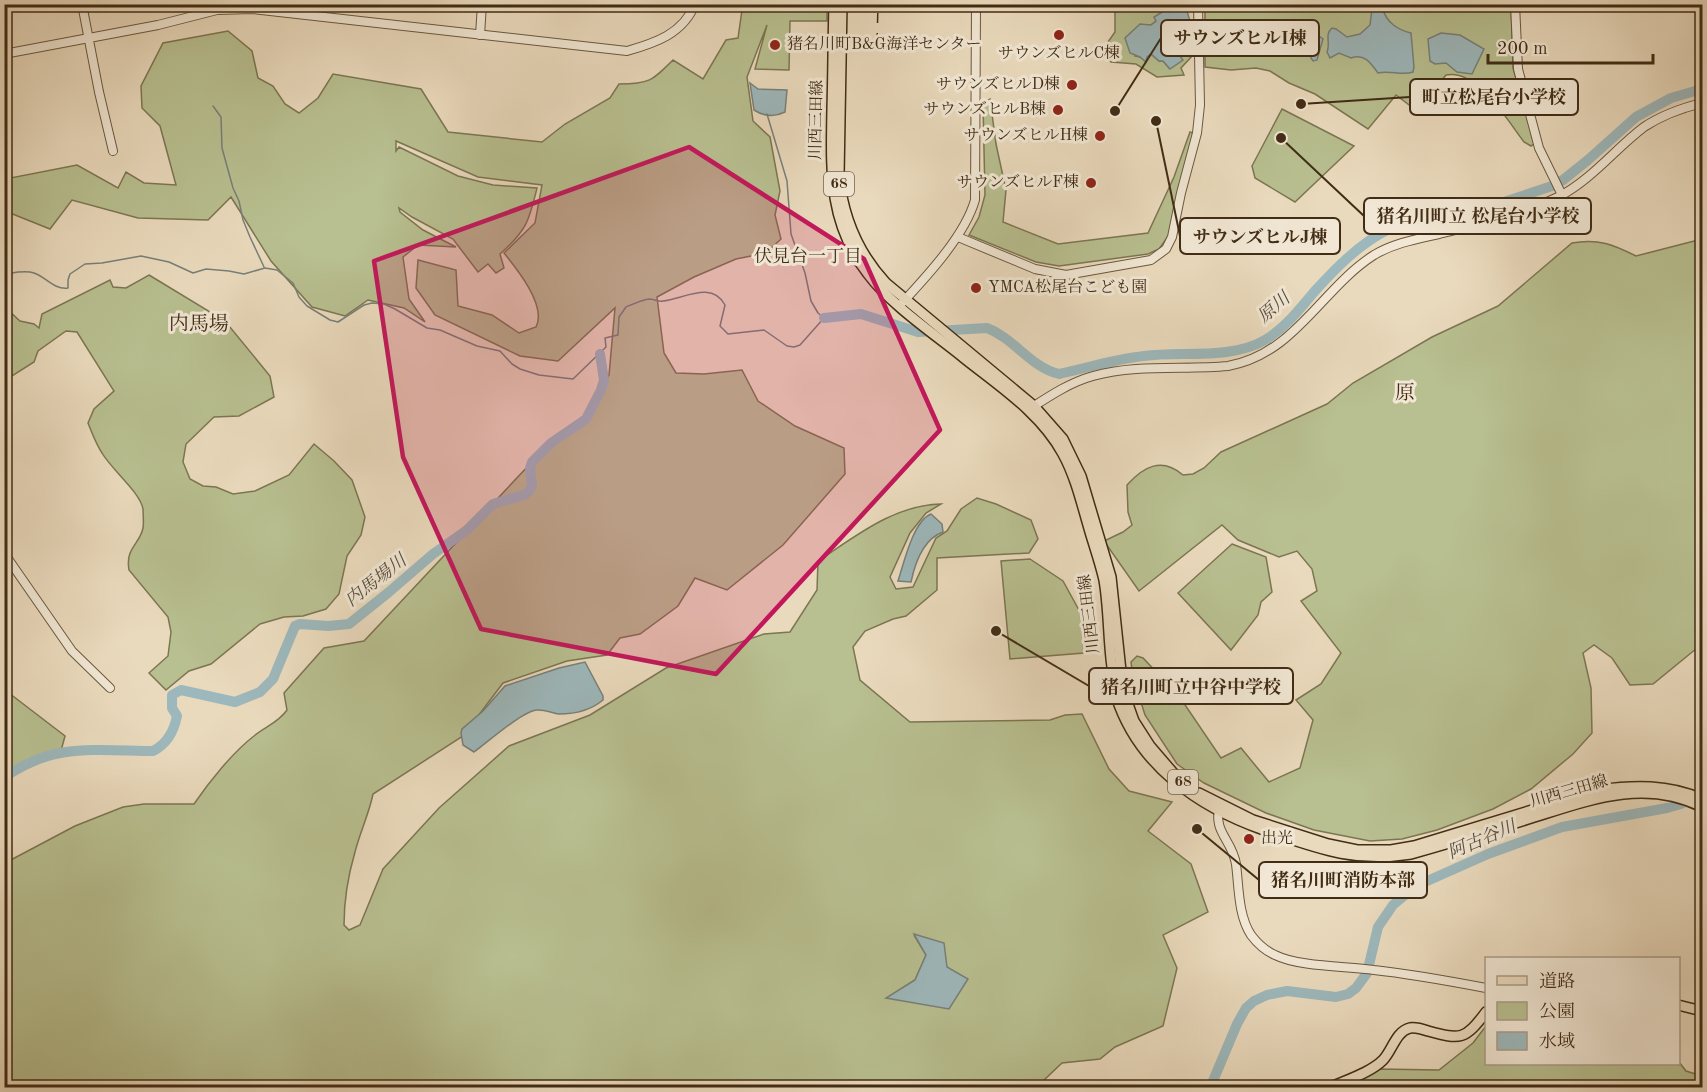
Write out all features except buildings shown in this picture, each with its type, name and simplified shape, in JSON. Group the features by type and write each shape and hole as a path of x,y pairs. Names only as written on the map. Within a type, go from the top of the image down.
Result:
{"main road":[{"name":"川西三田線","path":"834,4 832,188 846,240 878,287 938,327 1031,408 1063,453 1074,477 1104,580 1115,694 1133,734 1148,756 1167,777 1188,793 1253,820 1328,844 1357,850 1391,850 1414,846 1598,789 1654,786 1685,792 1701,804"},
{"name":"川西三田線","path":"842,4 839,176 848,223 867,260 927,328 1031,408"},
{"name":"川西三田線","path":"1220,807 1252,826 1320,849 1361,857 1388,858 1411,854 1608,795 1644,793 1670,796 1701,804"},
{"path":"1680,1006 1702,1011"},
{"path":"1329,1088 1378,1064 1407,1029 1417,1028 1459,1038 1470,1033 1485,1013"}],"street":[{"path":"82,4 113,151"},
{"path":"480,35 482,4"},
{"path":"4,54 158,25 217,10 253,9 627,51 655,43 675,31 691,15 695,4"},
{"path":"903,302 958,237 972,212 975,200 976,4"},
{"path":"958,237 1035,269 1066,275 1151,260 1166,249 1172,237 1197,133 1200,105 1198,4"},
{"path":"1515,4 1518,69 1539,148 1562,195"},
{"path":"1031,408 1068,386 1091,376 1108,372 1126,369 1220,367 1251,360 1280,344 1348,276 1367,260 1386,249 1508,217 1562,195 1646,126 1668,114 1702,102"},
{"path":"4,553 72,651 111,688"},
{"path":"1220,807 1217,824 1232,847 1243,913 1252,936 1275,956 1292,961 1376,970 1485,988"}],"highlighted area":[{"path":"689,147 864,259 940,430 716,674 481,629 403,457 374,261"}],"green space":[{"path":"746,5 827,5 827,21 790,21 789,70 755,69 767,25 747,77 753,121 770,137 780,191 775,215 781,239 766,253 736,259 694,277 657,297 664,353 676,373 704,374 742,370 758,401 795,426 844,448 845,474 783,545 727,590 695,578 678,606 640,634 620,638 607,655 567,661 503,683 463,736 373,794 350,870 344,925 349,930 360,925 383,869 439,808 509,746 590,715 666,668 764,634 790,632 817,590 818,561 861,532 891,516 907,510 941,504 926,513 910,533 890,577 896,589 913,587 936,538 947,531 961,509 977,498 1031,520 1038,539 1029,553 937,558 937,590 906,616 865,631 853,647 860,680 910,722 1050,720 1065,715 1082,714 1109,769 1129,791 1172,802 1148,831 1191,864 1208,912 1163,935 1177,968 1163,1026 1115,1047 1100,1059 1062,1063 1042,1082 1040,1087 5,1088 5,863 75,826 123,807 144,804 194,804 238,750 284,714 287,710 284,693 324,648 364,641 545,448 573,430 585,417 609,375 615,308 558,361 520,356 435,315 416,288 418,260 456,270 458,306 492,315 519,333 536,327 538,318 534,299 523,278 504,253 535,223 542,185 478,177 396,141 396,151 399,147 458,176 493,185 537,188 526,224 500,254 504,268 496,273 488,264 478,272 453,239 399,208 400,212 423,230 456,247 418,245 403,257 409,299 425,322 404,308 368,300 345,316 312,307 271,261 231,197 208,220 138,218 72,200 50,229 5,211 5,179 77,165 118,188 126,172 144,183 176,185 160,126 142,108 141,86 163,43 228,31 252,51 258,78 273,86 285,104 299,113 318,98 333,74 421,89 448,132 542,142 565,124 610,98 619,84 649,80 673,60 703,79 726,40 738,38 742,10","holes":["914,935 947,967 887,998 915,980 926,955"]},
{"path":"1115,5 1182,5 1167,9 1155,17 1156,21 1151,25 1146,25 1135,56 1146,61 1151,54 1159,61 1163,61 1169,68 1181,57 1176,52 1179,46 1194,35 1194,54 1181,68 1184,75 1157,77 1136,64 1111,62 1101,52 1115,32"},
{"path":"1205,5 1511,5 1513,68 1535,143 1531,146 1524,142 1491,98 1469,80 1458,75 1446,75 1417,111 1396,95 1368,129 1315,94 1289,83 1270,71 1256,68 1231,70 1205,67"},
{"path":"990,99 996,144 1006,190 1003,222 1058,244 1148,233 1174,177 1190,132 1193,133 1169,235 1159,249 1148,254 1059,266 1036,262 969,235 979,217 985,195 983,104"},
{"path":"1282,109 1354,146 1295,202 1255,178 1252,166"},
{"path":"1702,239 1702,644 1653,684 1630,685 1612,658 1594,645 1583,653 1591,688 1592,733 1573,754 1531,789 1493,809 1437,830 1402,839 1370,841 1314,830 1266,813 1204,783 1177,764 1145,715 1133,677 1131,662 1137,656 1143,658 1179,696 1221,758 1241,748 1269,782 1300,768 1313,720 1296,700 1321,684 1341,653 1301,601 1317,591 1312,569 1297,551 1279,557 1238,540 1222,525 1139,591 1104,541 1132,525 1128,512 1127,485 1133,478 1147,469 1161,465 1175,469 1183,475 1193,474 1204,468 1221,452 1327,404 1353,383 1432,337 1498,306 1572,243 1590,241 1606,244 1636,256"},
{"path":"149,275 225,321 270,376 274,397 239,416 214,417 186,444 183,462 190,479 203,486 216,487 233,494 255,491 289,475 314,444 352,480 365,517 361,535 347,556 339,594 326,609 260,624 211,664 189,671 166,690 149,673 168,656 171,632 168,617 129,570 128,563 131,551 143,528 141,502 102,453 88,423 94,409 114,391 77,332 66,331 38,351 34,362 7,379 11,388 4,392 5,310 20,321 34,324 39,328 42,314 110,280 113,287 126,288"},
{"path":"1232,544 1266,557 1272,592 1261,602 1258,615 1231,650 1178,593"},
{"path":"1030,559 1063,581 1080,612 1084,653 1010,659 1001,561"},
{"path":"5,690 65,736 61,751 33,759 5,773"},
{"path":"1485,1027 1485,1065 1680,1063 1686,1071 1702,1076 1702,1088 1340,1088 1378,1069 1439,1070 1473,1043"}],"water":[{"path":"1182,4 1187,11 1194,35 1184,41 1184,44 1176,51 1183,60 1170,69 1163,61 1159,61 1151,54 1147,57 1146,62 1130,53 1125,38 1140,24 1151,25 1156,21 1154,17"},
{"path":"1380,7 1393,25 1411,33 1413,72 1378,73 1370,63 1360,57 1351,58 1339,53 1330,58 1327,52 1328,36 1332,28 1347,37 1360,34 1370,25 1372,9"},
{"path":"1291,27 1306,35 1319,36 1323,39 1317,60 1313,61 1306,48 1289,40 1285,30"},
{"path":"1441,33 1460,35 1484,49 1472,74 1457,72 1446,63 1435,64 1430,61 1428,39"},
{"path":"750,83 758,89 787,90 785,112 770,116 754,110"},
{"path":"931,514 942,524 943,532 930,540 921,552 911,582 898,581 914,534 919,525"},
{"path":"585,662 603,700 588,709 571,713 559,714 536,710 529,712 474,752 463,745 462,729 483,711 505,686"},
{"path":"914,934 944,943 947,967 968,979 949,1009 886,998 915,980 926,955"}],"waterway":[{"name":"原川","path":"824,318 861,314 918,332 987,328 1006,338 1039,365 1059,374 1133,357 1222,353 1237,350 1265,340 1279,330 1348,258 1387,230 1489,207 1552,186 1588,160 1636,117 1671,98 1702,89"},
{"path":"213,106 221,117 222,148 243,220 264,267"},
{"path":"4,274 30,272 58,287 68,288 70,274 85,264 141,256 169,262 193,273 206,269 244,274 265,268 277,270 293,283 299,297 307,306 330,320 338,322 364,305 384,304 427,328 440,330 477,346 500,351 520,369 539,375 573,379 606,347 605,338 618,335 619,317 626,307 649,299 661,301 697,293 713,294 725,305 720,326 728,334 764,330 787,346 794,347 800,345 824,318 811,301 805,273 791,234 787,181 767,114"},
{"name":"内馬場川","path":"4,777 35,760 67,752 153,751 162,745 172,732 177,716 172,708 172,695 181,690 235,702 260,692 273,679 295,626 300,624 328,626 349,624 433,554 467,530 493,504 524,495 529,491 532,486 530,468 532,462 551,443 586,419 604,380 600,354"},
{"name":"阿古谷川","path":"1210,1088 1246,1008 1267,995 1287,991 1336,997 1348,994 1356,988 1367,973 1378,927 1393,905 1416,886 1488,854 1562,827 1667,808 1681,804 1702,791"}],"railway":[{"path":"877,43 878,4"}],"place":[{"name":"サウンズヒルC棟","path":"1059,35"},
{"name":"猪名川町B&G海洋センター","path":"775,45"},
{"name":"サウンズヒルD棟","path":"1072,85"},
{"name":"町立松尾台小学校","path":"1301,104"},
{"name":"サウンズヒルB棟","path":"1058,110"},
{"name":"サウンズヒルI棟","path":"1115,111"},
{"name":"サウンズヒルJ棟","path":"1156,121"},
{"name":"サウンズヒルH棟","path":"1100,136"},
{"name":"猪名川町立 松尾台小学校","path":"1281,138"},
{"name":"サウンズヒルF棟","path":"1091,183"},
{"name":"YMCA松尾台こども園","path":"976,288"},
{"name":"猪名川町立中谷中学校","path":"996,631"},
{"name":"猪名川町消防本部","path":"1197,829"},
{"name":"出光","path":"1249,839"}],"district":[{"name":"伏見台一丁目","path":"808,257"},
{"name":"内馬場","path":"199,325"},
{"name":"原","path":"1405,394"}]}
